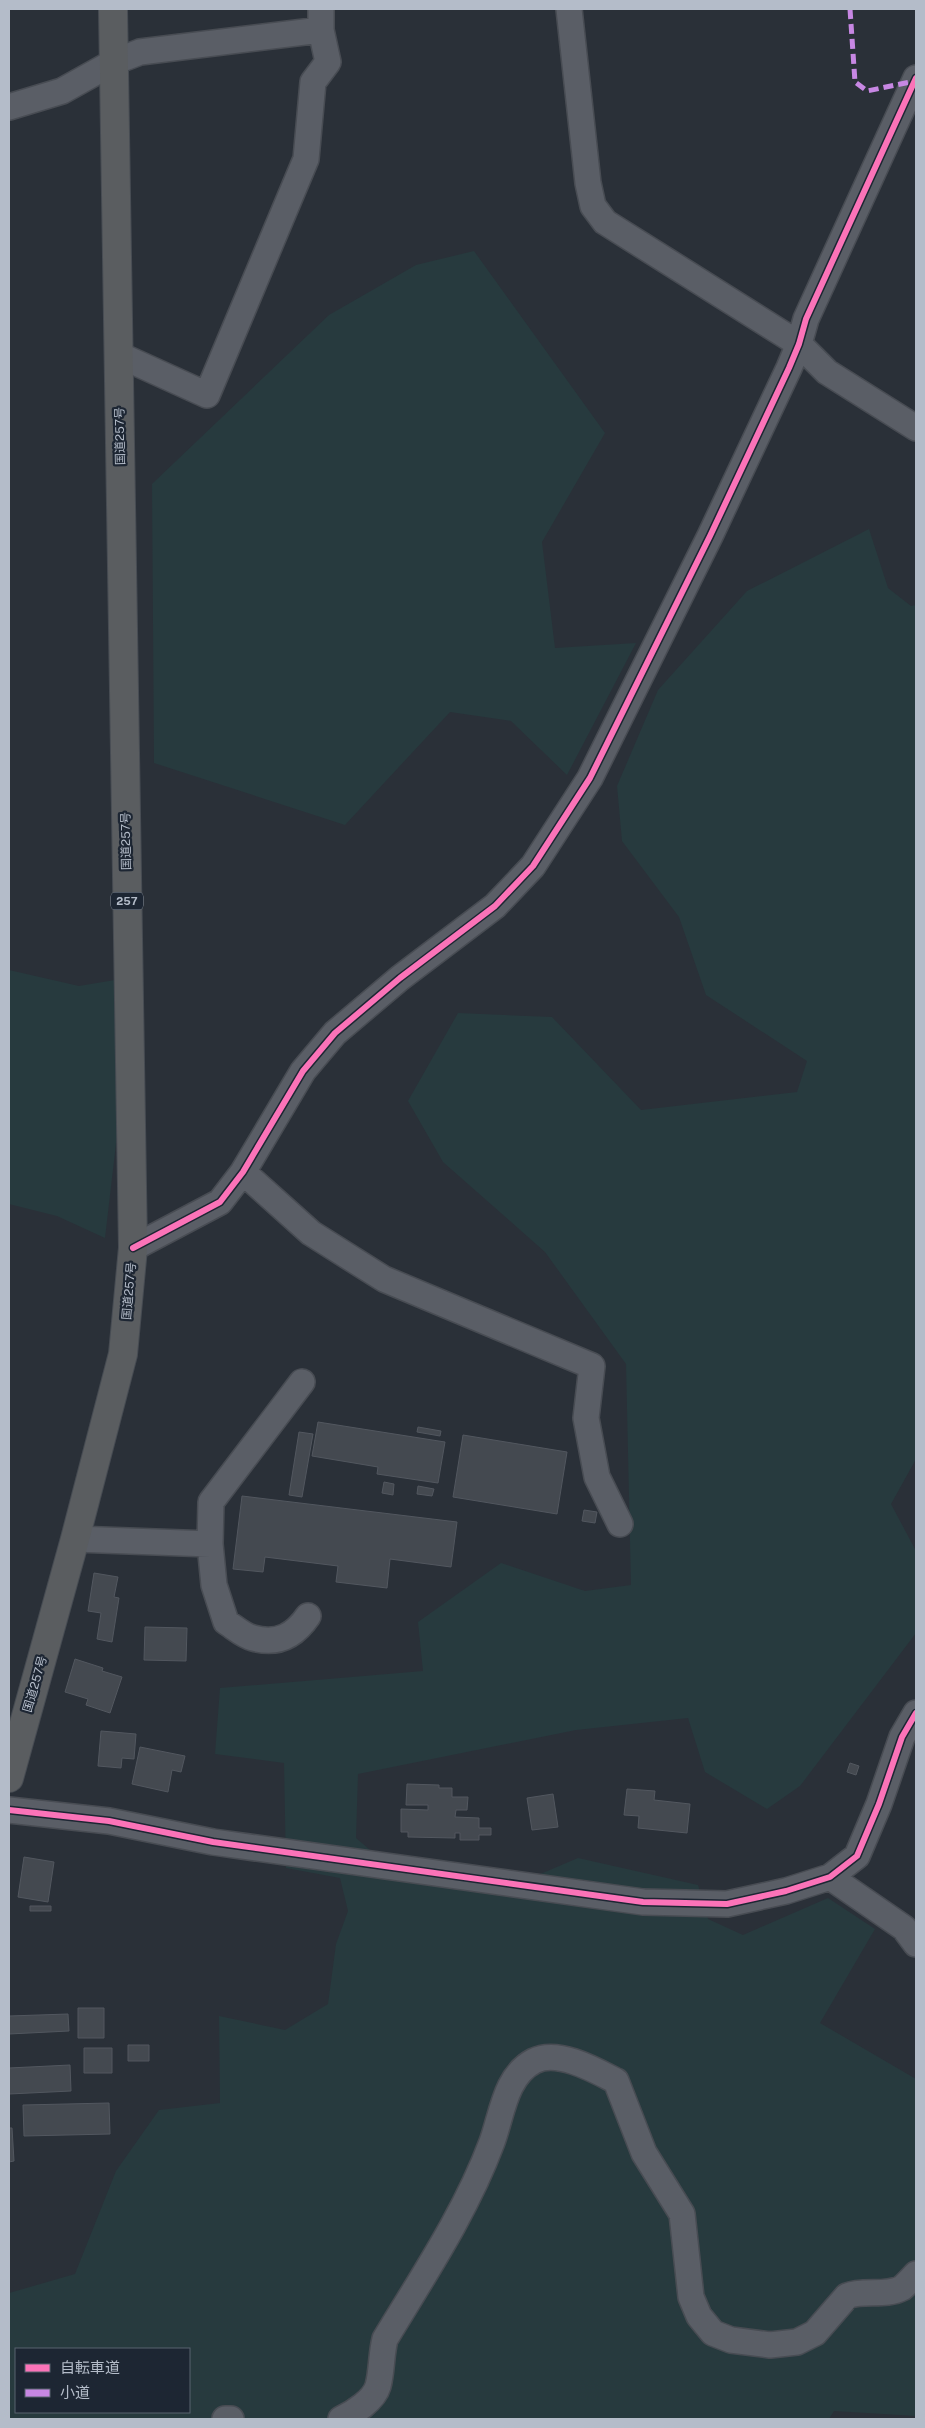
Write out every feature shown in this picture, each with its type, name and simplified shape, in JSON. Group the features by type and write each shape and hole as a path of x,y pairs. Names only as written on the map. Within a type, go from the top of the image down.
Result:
{"highway":[{"name":"国道257号","path":"9,1778 76,1539 123,1354 133,1248 113,9"}],"street":[{"path":"569,9 588,183 594,206 605,222 799,344 828,372 916,428"},
{"path":"9,108 62,91 114,62 140,52 321,19 328,62 314,82 306,159 208,395 119,355"},
{"path":"133,1248 220,1202 243,1172 303,1070 335,1033 400,978 495,906 533,866 590,778 710,536 799,344 806,319 916,78"},
{"path":"243,1172 311,1233 384,1279 592,1366 586,1418 597,1477 620,1524"},
{"path":"302,1382 211,1502 210,1544 214,1585 226,1622 253,1638 280,1640 299,1629 308,1616"},
{"path":"76,1539 210,1544"},
{"path":"9,1810 109,1821 212,1842 643,1902 727,1904 830,1877 857,1856 879,1804 902,1737 916,1713"},
{"path":"830,1877 904,1928 916,1944"},
{"path":"341,2419 370,2399 378,2387 380,2355 385,2339 457,2217 491,2144 511,2085 521,2070 536,2060 577,2060 616,2081 644,2153 682,2214 691,2297 699,2316 713,2333 731,2340 770,2345 798,2342 815,2333 847,2296 854,2293 887,2292 901,2288 916,2274"},
{"path":"225,2419 231,2419"}],"green space":[{"path":"474,251 605,433 542,542 555,648 636,643 567,775 511,721 450,712 345,825 154,763 152,484 329,315 416,265"},
{"path":"869,529 888,588 911,606 916,605 916,1459 891,1504 916,1551 916,1633 800,1786 767,1809 705,1772 688,1718 576,1730 358,1774 356,1838 404,1879 498,1892 578,1858 698,1885 708,1919 743,1935 828,1898 875,1929 820,2023 916,2079 916,2416 834,2411 829,2419 9,2419 9,2293 75,2274 116,2171 159,2110 220,2103 219,2016 285,2030 328,2004 336,1944 348,1911 340,1878 286,1868 284,1763 215,1754 220,1688 423,1671 418,1622 501,1563 585,1591 631,1585 626,1364 545,1252 443,1162 408,1101 458,1013 552,1017 641,1110 797,1092 807,1061 706,995 679,917 622,841 617,786 658,690 747,591"},
{"path":"9,970 79,986 115,980 119,1118 105,1238 57,1216 9,1204"}],"building":[{"path":"318,1422 445,1442 438,1483 377,1474 378,1467 312,1456"},
{"path":"418,1427 441,1431 440,1436 417,1432"},
{"path":"299,1432 313,1434 302,1497 289,1495"},
{"path":"463,1435 567,1452 557,1514 453,1497"},
{"path":"384,1482 394,1484 393,1495 382,1493"},
{"path":"418,1486 434,1489 432,1496 417,1494"},
{"path":"242,1496 457,1522 451,1567 390,1559 387,1588 336,1582 338,1566 265,1557 263,1572 233,1569"},
{"path":"584,1510 597,1512 595,1523 582,1521"},
{"path":"94,1573 118,1577 114,1597 119,1598 112,1642 97,1639 101,1613 88,1611"},
{"path":"145,1627 187,1628 186,1661 144,1660"},
{"path":"75,1659 103,1668 102,1671 122,1677 110,1713 86,1705 88,1699 65,1692"},
{"path":"101,1731 136,1734 134,1759 122,1758 121,1768 98,1766"},
{"path":"140,1747 185,1756 181,1772 172,1770 168,1792 132,1784"},
{"path":"850,1763 859,1766 856,1775 847,1772"},
{"path":"407,1784 439,1785 439,1788 452,1788 452,1797 468,1797 467,1810 456,1810 455,1817 479,1818 479,1828 491,1828 491,1835 479,1835 479,1840 460,1840 460,1833 455,1833 455,1838 408,1837 408,1832 401,1832 401,1809 428,1810 428,1805 406,1805"},
{"path":"627,1789 655,1791 654,1800 690,1804 687,1833 638,1828 639,1816 624,1815"},
{"path":"553,1794 558,1827 532,1830 527,1798"},
{"path":"24,1857 54,1862 48,1902 18,1897"},
{"path":"30,1906 51,1906 51,1911 30,1911"},
{"path":"78,2008 104,2008 104,2038 78,2038"},
{"path":"68,2014 69,2031 9,2034 9,2016"},
{"path":"128,2045 149,2045 149,2061 128,2061"},
{"path":"84,2048 112,2048 112,2073 84,2073"},
{"path":"70,2065 71,2091 9,2094 9,2068"},
{"path":"109,2103 110,2134 24,2136 23,2105"},
{"path":"9,2128 12,2128 14,2161 9,2162"}],"marked path":[{"path":"850,9 855,82 867,91 915,81"}],"cycle path":[{"path":"133,1248 220,1202 243,1172 303,1071 335,1033 400,978 495,906 533,866 590,778 710,536 789,368 799,344 806,319 916,78"},
{"path":"9,1810 109,1821 213,1842 643,1902 727,1904 786,1891 830,1877 857,1856 879,1804 902,1737 916,1713"}]}
